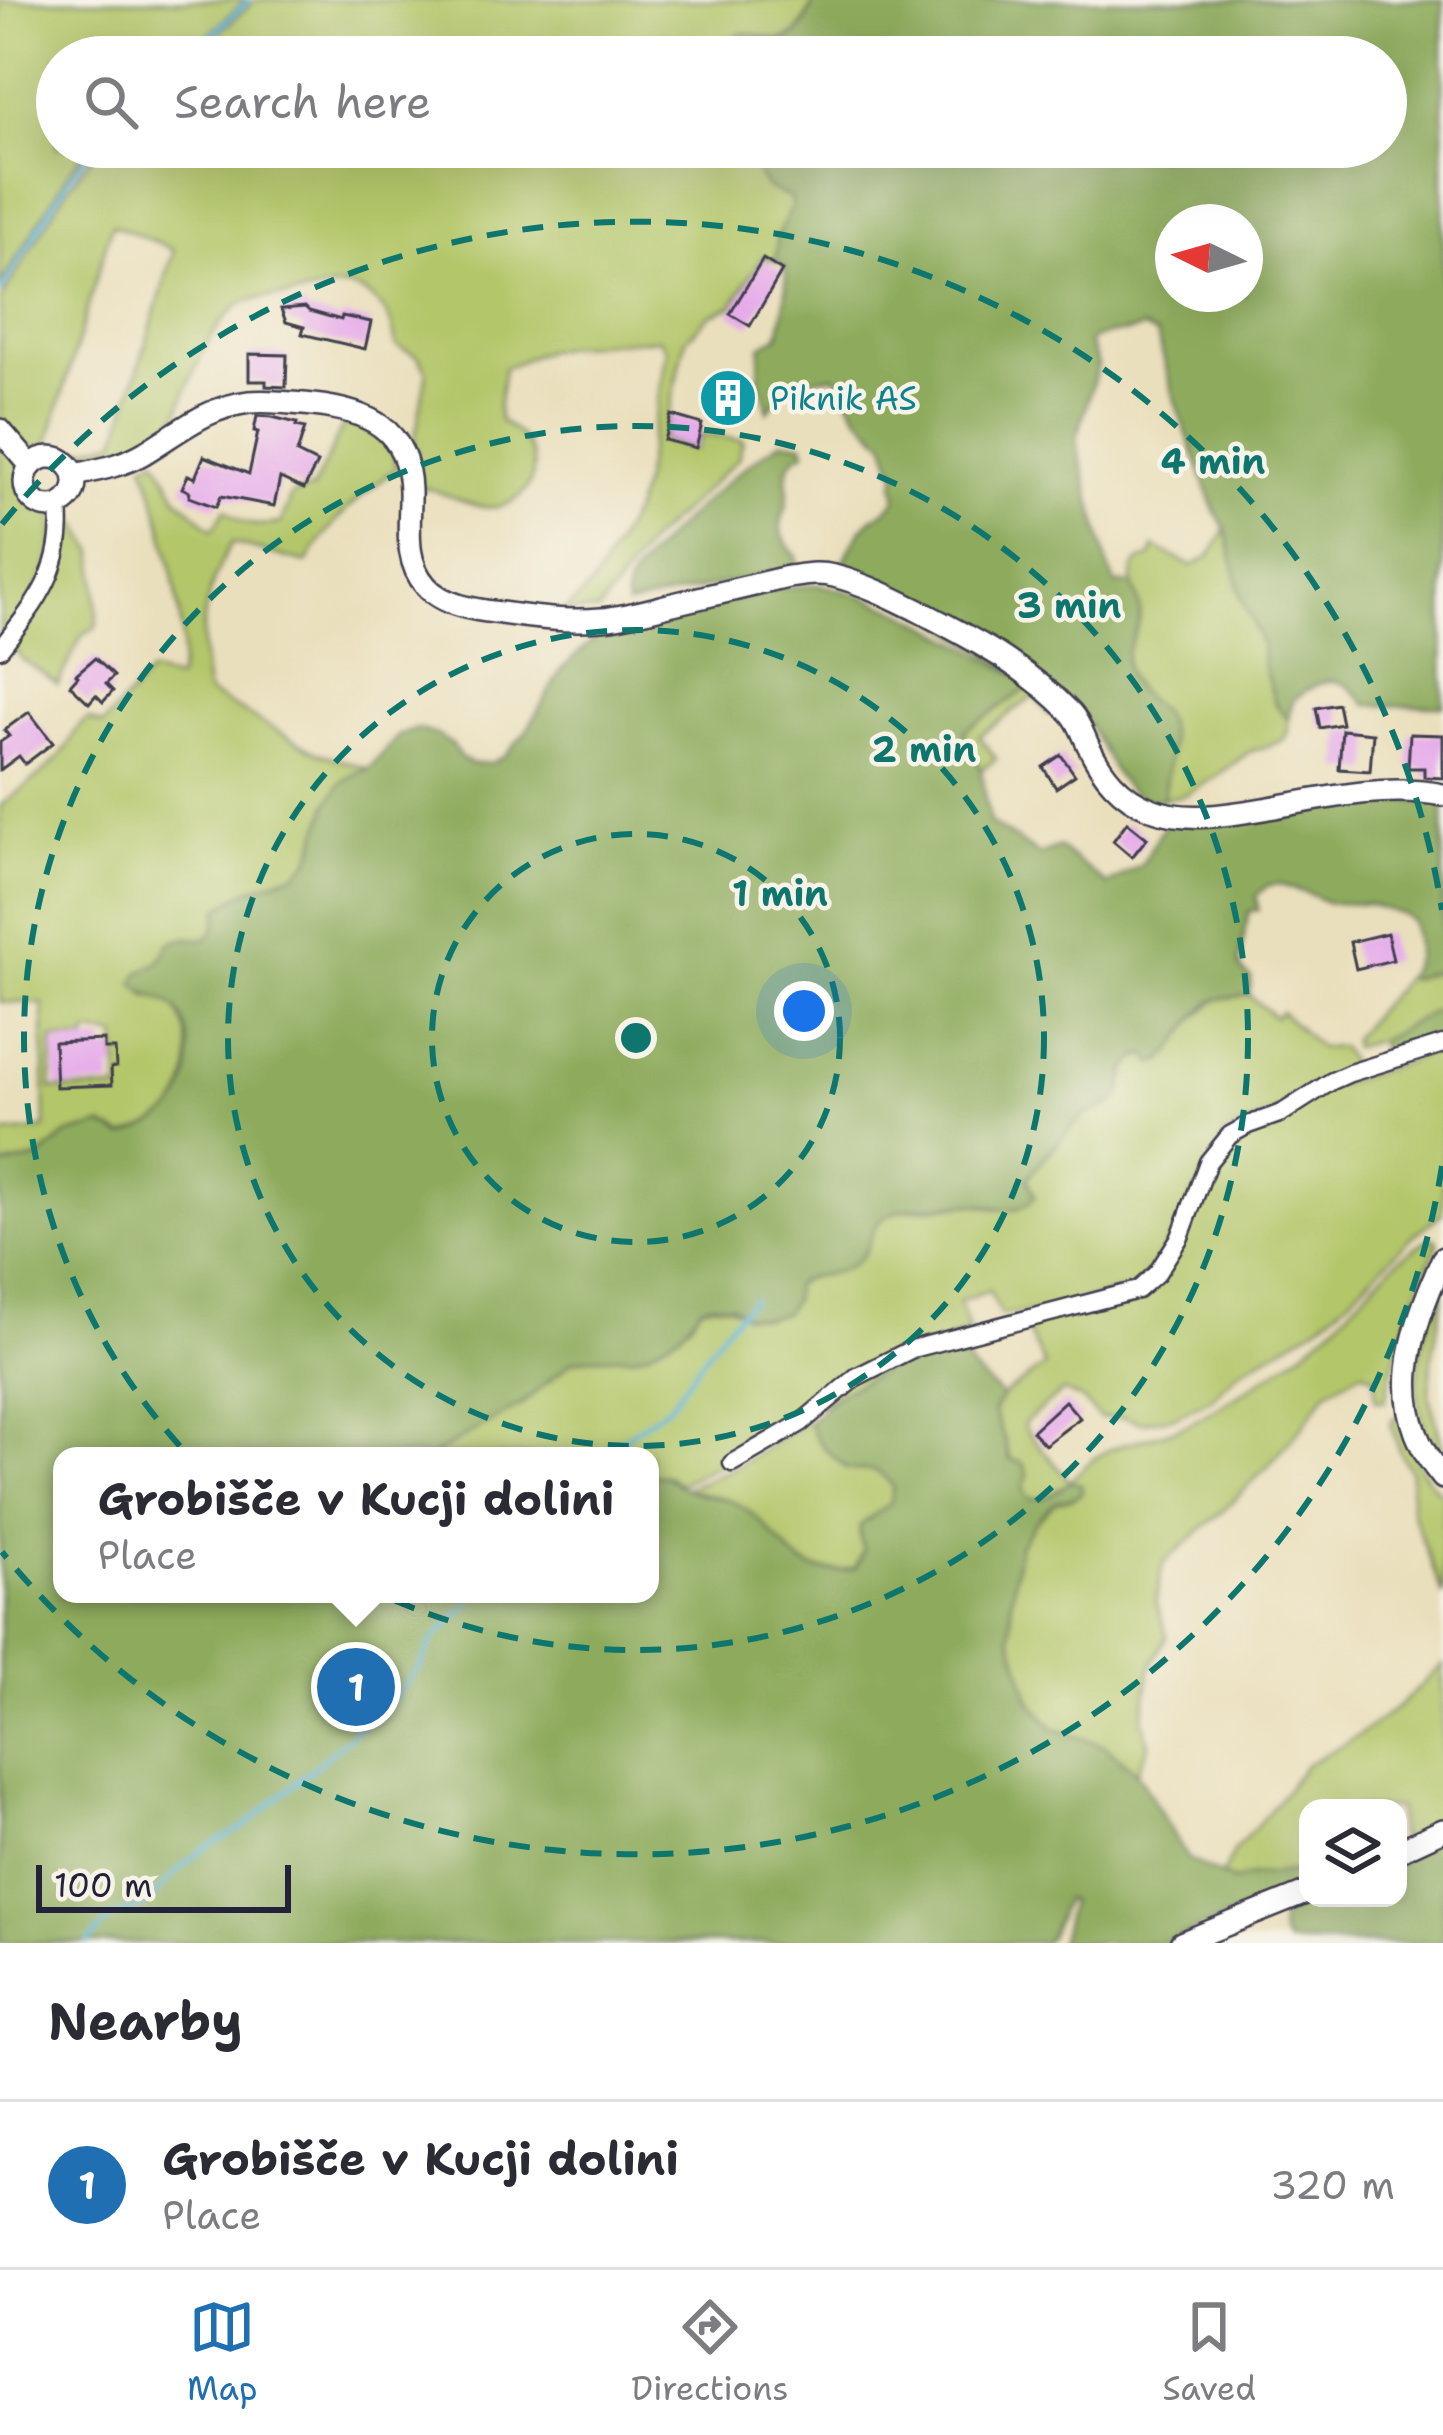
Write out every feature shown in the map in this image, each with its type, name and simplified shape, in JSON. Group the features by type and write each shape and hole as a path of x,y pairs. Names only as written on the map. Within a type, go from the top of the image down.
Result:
{"street":[{"path":"75,476 140,456 210,411 249,402 340,408 367,417 389,432 404,452 410,486 408,542 415,568 427,588 447,601 550,620 598,619 788,577 832,576 892,598 1009,660 1075,718 1104,773 1124,795 1147,808 1187,816 1386,792 1443,795"},
{"path":"0,430 31,466"},
{"path":"41,458 58,458 75,476 74,492 59,506 39,505 27,493 26,477 41,458"},
{"path":"0,649 52,572 59,547 59,506"},
{"path":"732,1462 801,1423 856,1377 912,1349 1138,1290 1157,1273 1180,1238 1208,1162 1230,1135 1282,1113 1350,1072 1443,1044"},
{"path":"1443,1258 1421,1308 1407,1372 1415,1434 1443,1478"},
{"path":"1407,1847 1443,1830"},
{"path":"1181,1943 1299,1896"}],"green space":[{"path":"0,0 245,0 207,36 36,36 36,168 72,168 0,285"},
{"path":"255,0 815,0 791,36 216,36"},
{"path":"815,0 1443,0 1443,706 1367,705 1348,687 1332,681 1293,700 1288,719 1275,703 1262,644 1241,597 1226,529 1176,404 1157,335 1143,328 1101,336 1089,342 1098,365 1076,441 1109,570 1116,584 1132,584 1139,605 1140,618 1126,657 1128,675 1163,716 1170,742 1164,799 1133,793 1070,706 906,600 842,565 862,529 897,498 897,476 886,444 857,414 835,376 796,383 768,411 759,377 761,346 779,335 781,326 786,274 785,265 776,261 777,238 792,205 790,198 763,183 756,168 1407,168 1407,36 794,36"},
{"path":"83,168 758,168 791,198 792,205 777,238 776,261 762,257 732,306 710,315 686,339 663,441 696,449 701,435 743,440 738,459 648,543 599,611 564,612 593,584 634,511 667,350 660,339 569,347 504,368 500,421 526,443 533,470 531,481 517,498 483,507 420,487 414,443 427,371 418,356 396,346 386,313 358,290 345,287 240,304 206,347 175,424 116,457 77,467 62,457 32,452 0,416 0,301","holes":["112,224 174,250 117,440 74,450 48,444"]},
{"path":"346,419 379,438 395,459 397,468 346,510 307,563 232,543 214,579 205,615 208,693 316,752 369,769 354,774 310,860 296,873 247,891 219,908 216,927 207,940 186,938 144,995 171,1004 185,1026 188,1072 173,1110 123,1137 113,1130 83,1130 66,1135 39,1158 0,1167 0,1134 45,1129 43,1004 0,1002 0,806 50,766 83,722 88,719 103,725 150,673 177,679 181,661 172,573 144,463 156,458 178,498 213,530 225,509 251,524 281,523 291,495 313,489","holes":["89,1033 117,1036 119,1090 51,1089 53,1039 86,1040"]},
{"path":"783,441 803,444 805,452 788,467 781,524 797,557 796,567 627,606 627,588 651,554 723,485"},
{"path":"0,444 25,468 27,498 54,514 54,534 47,568 0,640"},
{"path":"70,512 95,552 97,626 82,635 58,684 23,660 11,645 59,567 66,513"},
{"path":"1226,529 1275,703 1288,719 1288,732 1282,741 1249,752 1185,795 1164,799 1169,734 1157,709 1132,684 1126,664 1140,611 1133,572 1138,562 1151,557 1154,547 1192,566 1210,556"},
{"path":"819,585 876,601 956,640 1033,685 964,731 981,770 990,823 1040,855 1059,847 1107,885 1142,864 1166,823 1389,799 1443,803 1443,969 1409,979 1416,943 1412,921 1402,914 1367,904 1328,903 1278,884 1268,885 1256,896 1258,910 1249,911 1239,961 1251,978 1249,995 1208,1005 1163,1059 1153,1064 1148,1056 1140,1056 1126,1070 1115,1101 1081,1119 1028,1179 1035,1197 1028,1204 1013,1209 928,1206 888,1215 878,1223 858,1260 840,1271 794,1285 793,1301 785,1313 764,1318 744,1315 732,1305 700,1307 681,1332 649,1351 572,1361 522,1404 447,1447 53,1447 53,1603 659,1603 659,1475 690,1491 738,1504 789,1552 815,1569 856,1568 864,1550 860,1526 890,1503 893,1487 877,1472 847,1469 819,1442 809,1421 841,1392 939,1344 944,1354 958,1349 1002,1396 993,1411 1009,1459 1023,1463 1028,1475 1023,1489 1028,1498 1045,1497 1070,1482 1081,1484 1082,1492 1055,1502 1019,1546 1011,1636 1030,1700 1053,1728 1105,1746 1137,1772 1187,1858 1233,1881 1299,1870 1299,1889 1163,1943 1059,1943 1070,1902 1065,1899 1043,1943 0,1943 0,1167 39,1158 66,1135 102,1125 123,1137 173,1109 188,1076 185,1026 171,1005 134,984 139,973 159,962 170,943 207,939 216,927 219,908 247,891 296,873 310,860 328,804 341,783 369,769 399,735 418,729 437,735 472,764 491,763 504,756 526,732 562,669 608,627 787,587"},
{"path":"1033,685 1056,712 1048,715 1034,696 979,736 996,759 981,770 964,731"},
{"path":"1443,969 1443,1006 1398,1032 1353,1047 1352,1039 1407,975 1410,979"},
{"path":"1249,995 1274,1017 1281,1012 1320,1048 1341,1047 1348,1068 1284,1107 1224,1135 1181,1229 1136,1287 1036,1312 1001,1315 989,1291 959,1302 969,1329 814,1407 736,1456 679,1484 659,1475 659,1447 446,1447 503,1414 572,1361 649,1351 690,1323 700,1307 723,1305 744,1315 803,1278 827,1274 864,1253 878,1220 892,1211 974,1204 1001,1210 1035,1197 1028,1179 1056,1145 1087,1114 1116,1098 1135,1060 1152,1057 1162,1061 1196,1017 1218,999"},
{"path":"1443,1006 1443,1040 1382,1055 1380,1040"},
{"path":"1443,1050 1443,1213 1342,1305 1314,1328 1239,1371 1212,1398 1176,1416 1143,1422 1100,1418 1082,1400 1063,1391 1025,1422 1024,1428 1070,1481 1111,1449 1184,1426 1265,1378 1329,1329 1405,1255 1437,1240 1406,1322 1385,1401 1376,1400 1375,1377 1362,1371 1327,1391 1270,1464 1163,1563 1156,1602 1167,1635 1150,1670 1143,1719 1149,1745 1137,1772 1105,1746 1053,1728 1030,1700 1011,1636 1019,1546 1055,1502 1074,1498 1070,1482 1045,1497 1028,1498 993,1411 1002,1396 1045,1366 1026,1329 943,1355 939,1344 1141,1291 1211,1165 1231,1140 1330,1087"},
{"path":"1443,1282 1430,1376 1443,1458 1429,1437 1417,1393 1421,1349"},
{"path":"1398,1417 1416,1459 1443,1495 1443,1596 1411,1510 1411,1472 1391,1426"},
{"path":"809,1421 819,1441 847,1469 877,1471 893,1487 890,1503 860,1526 864,1550 855,1568 835,1571 805,1564 741,1507 685,1489 734,1468"},
{"path":"1443,1665 1443,1821 1407,1839 1407,1799 1299,1799 1299,1870 1233,1881 1222,1874 1235,1849 1305,1765 1398,1707"},
{"path":"1443,1837 1443,1943 1287,1943 1280,1920 1300,1907 1407,1907 1407,1855"}],"building":[{"path":"763,259 782,271 750,326 730,314"},
{"path":"305,307 341,320 342,316 371,322 365,349 302,334 304,327 286,322 281,309"},
{"path":"249,354 287,355 286,387 249,381"},
{"name":"Piknik AS","path":"719,378 748,387 737,419 708,409"},
{"path":"671,415 702,424 696,448 664,440"},
{"path":"257,416 305,428 297,453 317,463 304,489 280,478 274,506 221,496 216,507 189,497 190,492 182,488 188,475 195,478 204,456 249,474"},
{"path":"95,658 114,676 106,684 113,691 103,702 96,695 89,703 70,685"},
{"path":"1338,704 1342,724 1320,728 1316,708"},
{"path":"29,712 53,743 25,764 19,756 0,770 0,742 9,736 4,730"},
{"path":"1342,730 1373,733 1370,771 1339,769"},
{"path":"1410,734 1443,735 1443,778 1424,777 1424,768 1408,768"},
{"path":"1061,755 1075,775 1056,788 1043,767"},
{"path":"1127,822 1147,838 1132,857 1113,841"},
{"path":"1387,933 1393,960 1356,969 1350,942"},
{"path":"104,1040 104,1049 115,1049 112,1085 56,1087 54,1042"},
{"path":"1065,1401 1080,1418 1045,1445 1032,1431"}],"waterway":[{"path":"211,36 249,0"},
{"path":"0,292 77,168"},
{"path":"612,1447 669,1406 725,1328 753,1299"},
{"path":"88,1943 110,1918 146,1905 203,1849 243,1828 391,1701 420,1667 433,1640 470,1603"}],"place":[{"name":"Piknik AS","path":"728,398"},
{"name":"Grobišče v Kucji dolini","path":"356,1687"}]}
